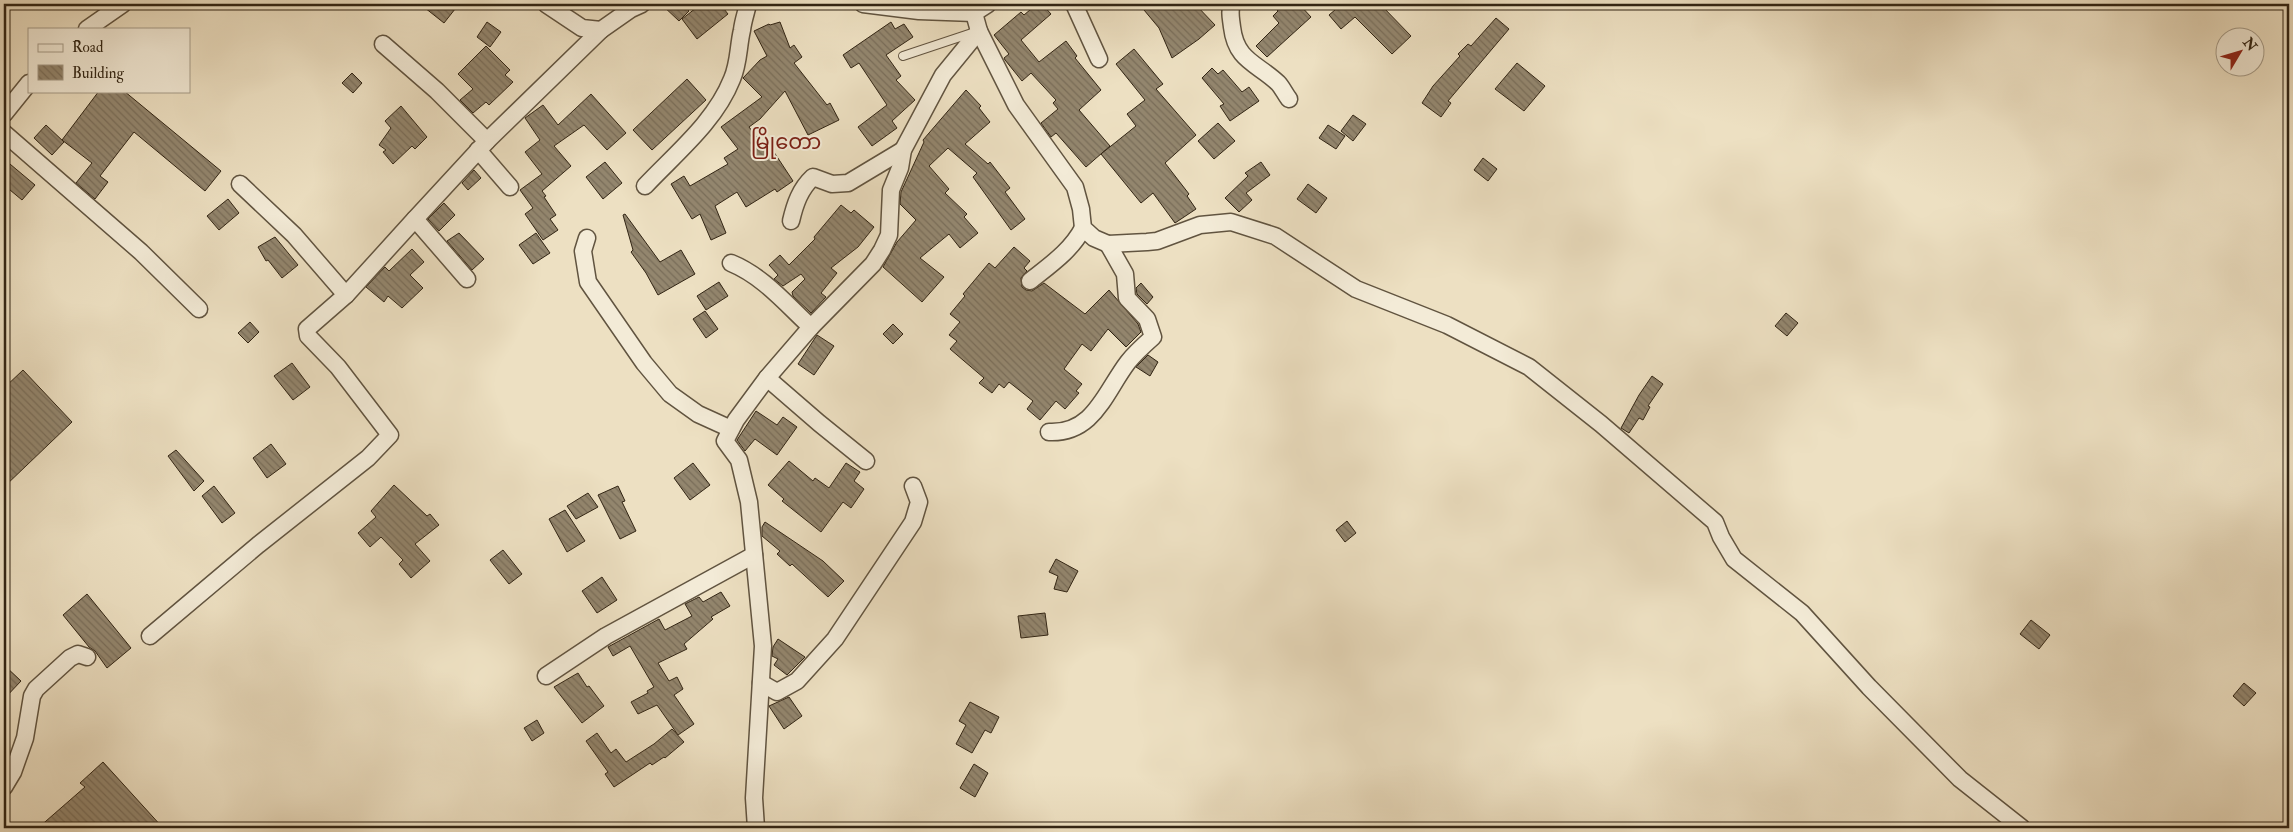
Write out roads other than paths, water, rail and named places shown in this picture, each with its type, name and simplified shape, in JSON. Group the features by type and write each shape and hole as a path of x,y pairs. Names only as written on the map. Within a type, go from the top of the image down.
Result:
{"street":[{"path":"88,28 123,4"},
{"path":"546,4 582,28 601,30"},
{"path":"150,636 258,545 368,458 390,435 338,367 308,336 307,328 346,295 483,145 601,30 631,9 642,4"},
{"path":"645,186 706,121 721,102 733,78 739,56 748,4"},
{"path":"863,4 919,11 946,8 974,14 988,4"},
{"path":"1074,4 1100,59"},
{"path":"1232,4 1230,18 1238,50 1248,61 1280,84 1289,99"},
{"path":"974,14 979,31 1016,105 1075,187 1083,228 1094,238 1108,244 1157,241 1200,225 1231,222 1275,236 1356,289 1447,324 1529,367 1601,424 1715,522 1721,537 1734,559 1802,614 1869,688 1960,779 2022,828"},
{"path":"756,828 754,798 763,646 749,502 745,480 738,460 725,441 736,420 768,378 811,327 873,264 882,250 889,235 891,190 900,168 903,150 943,75 979,31"},
{"path":"383,44 437,91 483,145 510,187"},
{"path":"4,114 28,84"},
{"path":"4,133 141,252 199,309"},
{"path":"791,221 796,202 806,183 813,177 832,184 848,183 903,150"},
{"path":"240,184 294,236 346,295"},
{"path":"415,219 467,279"},
{"path":"1030,281 1064,254 1077,240 1083,228"},
{"path":"587,238 583,251 588,282 644,364 670,394 698,414 731,430"},
{"path":"1049,432 1061,432 1087,421 1107,396 1128,362 1153,337 1148,319 1126,298 1124,274 1108,244"},
{"path":"731,263 747,270 763,282 811,327"},
{"path":"768,378 819,423 866,460"},
{"path":"761,683 777,692 798,682 835,639 913,522 919,502 913,486"},
{"path":"546,676 606,636 754,555"},
{"path":"4,787 14,772 25,738 32,696 36,689 70,658 78,654 87,657"}],"lane":[{"path":"903,56 979,31"}],"district":[{"name":"မြိုတော","path":"786,142"}]}
